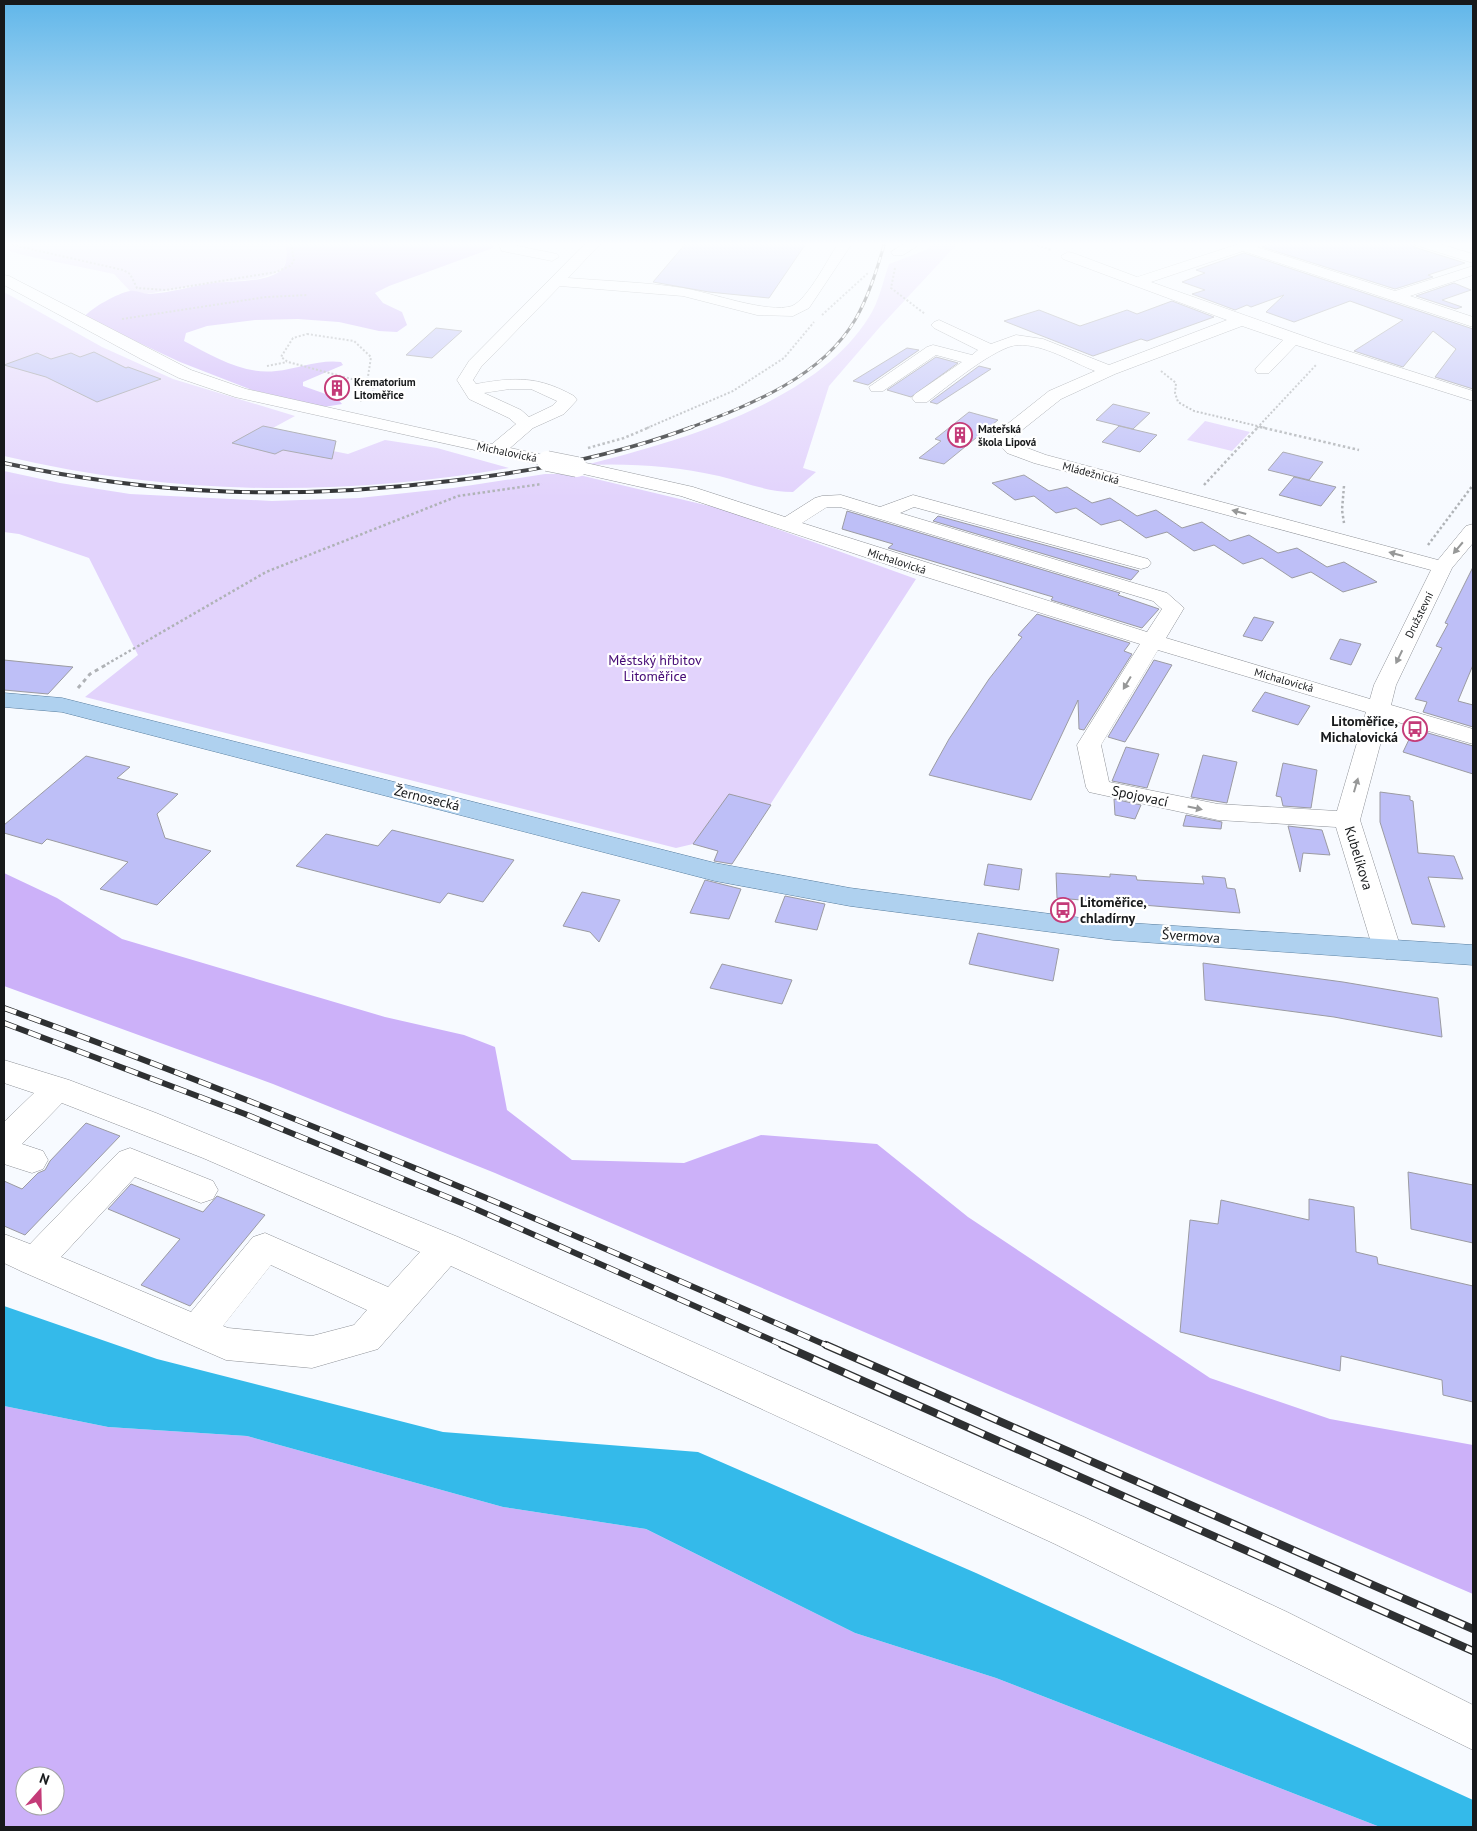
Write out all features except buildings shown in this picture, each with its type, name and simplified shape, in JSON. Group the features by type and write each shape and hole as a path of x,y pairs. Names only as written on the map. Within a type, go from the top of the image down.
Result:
{"main road":[{"name":"Žernosecká","path":"4,700 62,705 715,872 850,896"},
{"name":"Švermova","path":"850,896 1114,931 1473,955"}],"street":[{"name":"Michalovická","path":"94,327 185,374 241,393 686,491 786,525 1152,641 1473,737"},
{"path":"511,327 475,364 465,380 475,395 515,414 526,424"},
{"path":"945,327 990,350"},
{"name":"Mládežnická","path":"1223,327 1109,371 1056,395 1002,437 1013,450 1040,459 1443,566"},
{"path":"1260,327 1379,368 1473,396"},
{"path":"1263,370 1292,338"},
{"path":"921,398 990,350 1016,340 1043,344 1109,371"},
{"path":"877,387 933,350 974,360"},
{"path":"472,390 523,382 553,391 568,400 558,410 526,424 496,450"},
{"path":"786,525 822,502 841,501 1160,597 1173,608 1152,641"},
{"path":"881,513 913,501 1141,563"},
{"name":"Družstevní","path":"1378,708 1385,685 1443,566 1473,530"},
{"name":"Spojovací","path":"1152,641 1089,745 1098,788 1218,812 1347,820"},
{"name":"Kubelíkova","path":"1378,708 1347,820 1387,949"},
{"path":"4,1071 58,1088 214,1150 446,1247 1002,1498 1326,1652 1473,1728"},
{"path":"4,1142 58,1088"},
{"path":"201,1190 130,1161 19,1255 226,1344 312,1352 365,1338 446,1247"},
{"path":"197,1331 265,1247 394,1306"}],"path":[{"path":"547,461 624,438 733,391 784,358 808,327"},
{"path":"367,383 371,356 354,341 307,334 293,338 281,357 288,362 367,383 374,387 372,395"},
{"path":"1138,360 1168,374 1176,383 1175,392 1178,402 1194,411 1359,450"},
{"path":"267,366 288,362"},
{"path":"1195,500 1204,486 1317,364"},
{"path":"62,705 90,674 266,572 458,496 543,484 577,467"},
{"path":"1416,559 1473,485"},
{"path":"1344,486 1342,510 1347,541"}],"green space":[{"path":"4,327 67,327 102,347 173,379 295,416 258,436 348,454 385,440 437,448 509,468 382,484 256,488 130,479 4,456"},
{"path":"861,327 880,327 829,386 803,468 816,472 793,492 783,492 719,476 669,468 619,464 585,465 661,444 742,415 780,396 815,373 845,347"},
{"path":"1205,421 1250,432 1232,451 1187,440"},
{"name":"Městský hřbitov Litoměřice","path":"4,471 60,483 130,494 272,501 359,498 453,488 545,474 575,474 722,509 916,579 737,856 693,844 676,848 85,697 138,655 89,558 19,534 4,532"}],"shaded area":[{"path":"106,327 203,327 186,333 184,341 228,363 252,370 276,371 317,363 341,362 343,365 303,382 303,386 337,398 342,404 324,407 252,390 180,362"},
{"path":"363,327 404,327 397,332"},
{"path":"4,873 57,898 122,939 385,1017 464,1035 495,1047 507,1110 572,1160 684,1163 761,1135 877,1144 968,1217 1210,1378 1330,1419 1473,1445 1473,1594 495,1173 273,1084 4,986"},
{"path":"4,1406 108,1427 247,1436 503,1507 646,1529 855,1633 996,1678 1380,1827 4,1827"}],"water":[{"path":"4,1306 157,1359 443,1432 698,1452 976,1573 1473,1800 1473,1827 1380,1827 996,1678 855,1633 646,1529 503,1507 247,1436 108,1427 4,1406"}],"railway":[{"path":"689,428 759,399 803,374 823,358 841,340 850,327"},
{"path":"4,463 61,474 172,488 226,492 336,491 450,481 542,468 633,446 692,427"},
{"path":"4,1008 213,1087 419,1170 828,1346"},
{"path":"4,1023 245,1114 469,1206 785,1346"},
{"path":"782,1345 1473,1651"},
{"path":"826,1345 1473,1629"}],"place":[{"name":"Krematorium Litoměřice","path":"337,388"},
{"name":"Mateřská škola Lipová","path":"960,435"},
{"name":"Litoměřice, Michalovická","path":"1415,729"},
{"name":"Litoměřice, chladírny","path":"1063,910"}]}
